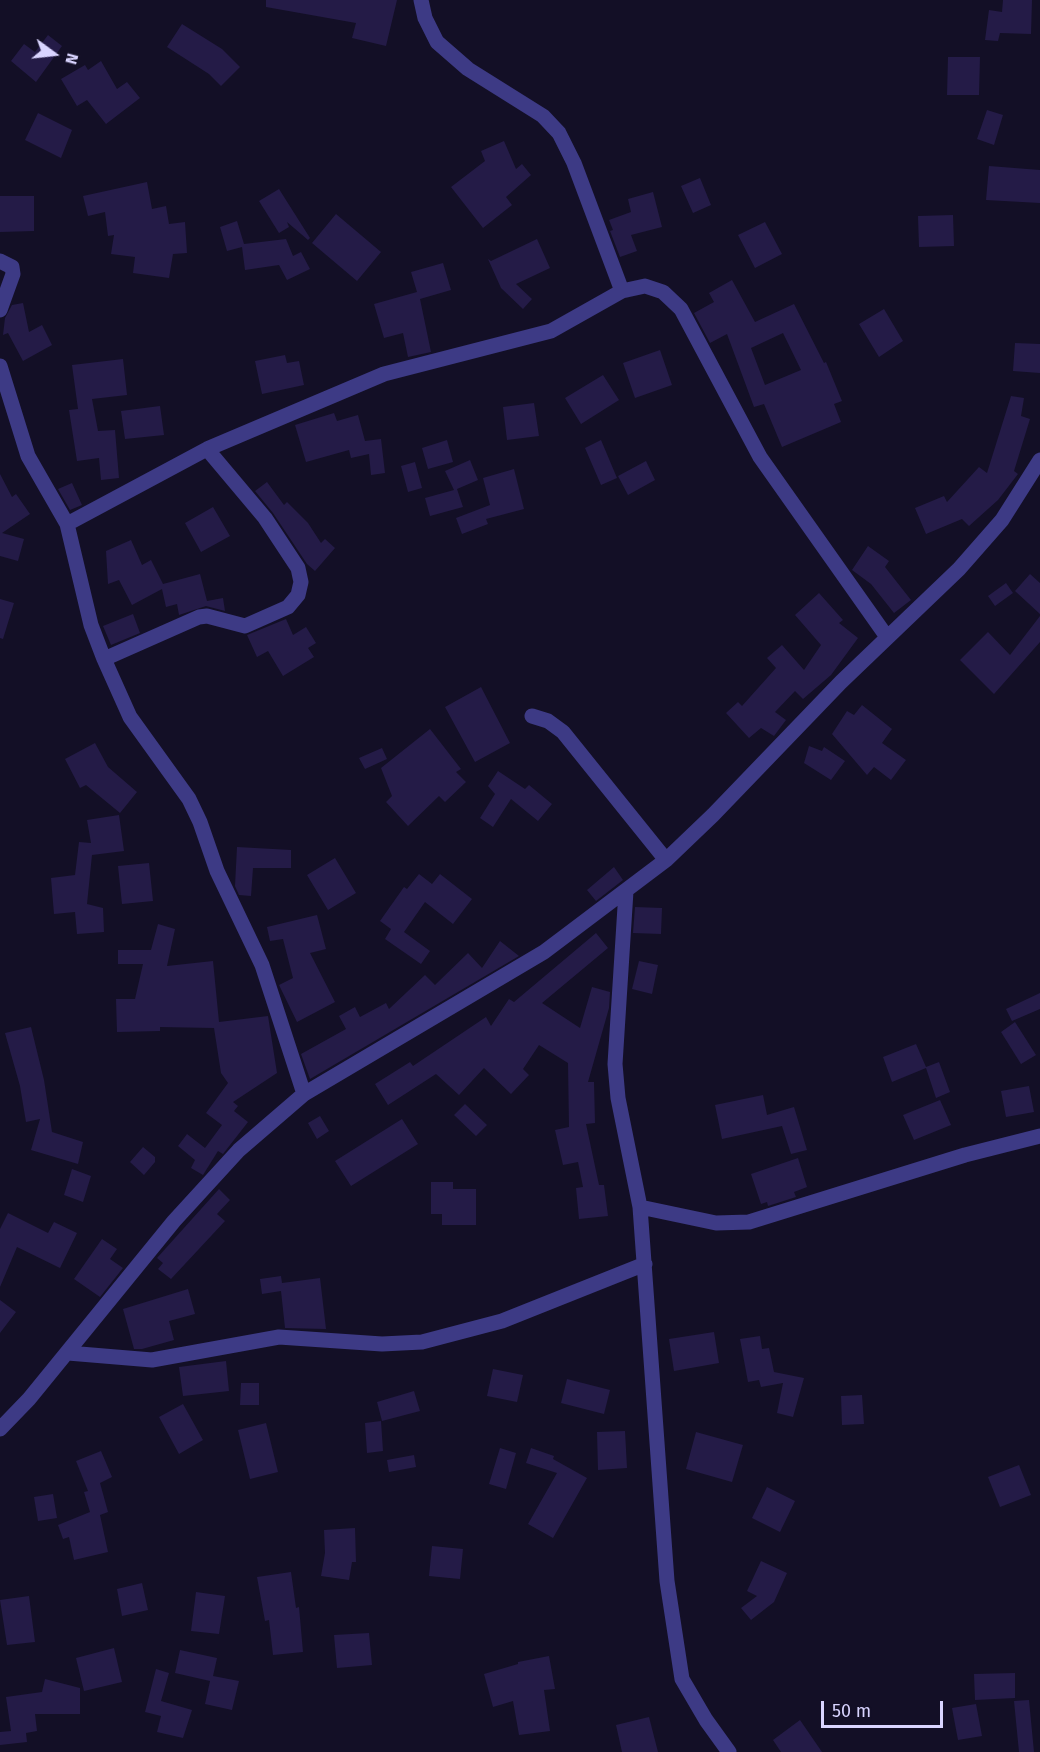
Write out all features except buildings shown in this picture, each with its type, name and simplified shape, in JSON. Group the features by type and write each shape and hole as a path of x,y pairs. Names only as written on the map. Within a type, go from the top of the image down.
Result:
{"street":[{"path":"421,0 425,18 437,42 468,69 543,116 560,133 574,163 622,291"},
{"path":"0,261 12,267 13,274 0,310"},
{"path":"67,524 207,449 384,374 551,331 622,291 645,286 663,292 681,309 760,457 887,637"},
{"path":"0,366 28,456 67,524 91,626 104,659 130,717 189,799 200,822 217,871 262,965 304,1094"},
{"path":"104,659 199,617 207,616 245,626 288,607 298,595 301,582 298,568 265,518 207,449"},
{"path":"0,1429 68,1353 101,1309 174,1221 239,1150 304,1094 544,952 666,860 887,637 959,569 1002,520 1040,460"},
{"path":"532,716 548,721 563,732 666,860"},
{"path":"626,891 615,1064 618,1098 640,1207 667,1581 682,1679 706,1720 729,1752"},
{"path":"640,1207 716,1223 749,1222 965,1155 1040,1136"},
{"path":"68,1353 152,1360 279,1338 382,1344 422,1342 502,1321 645,1264"}]}
